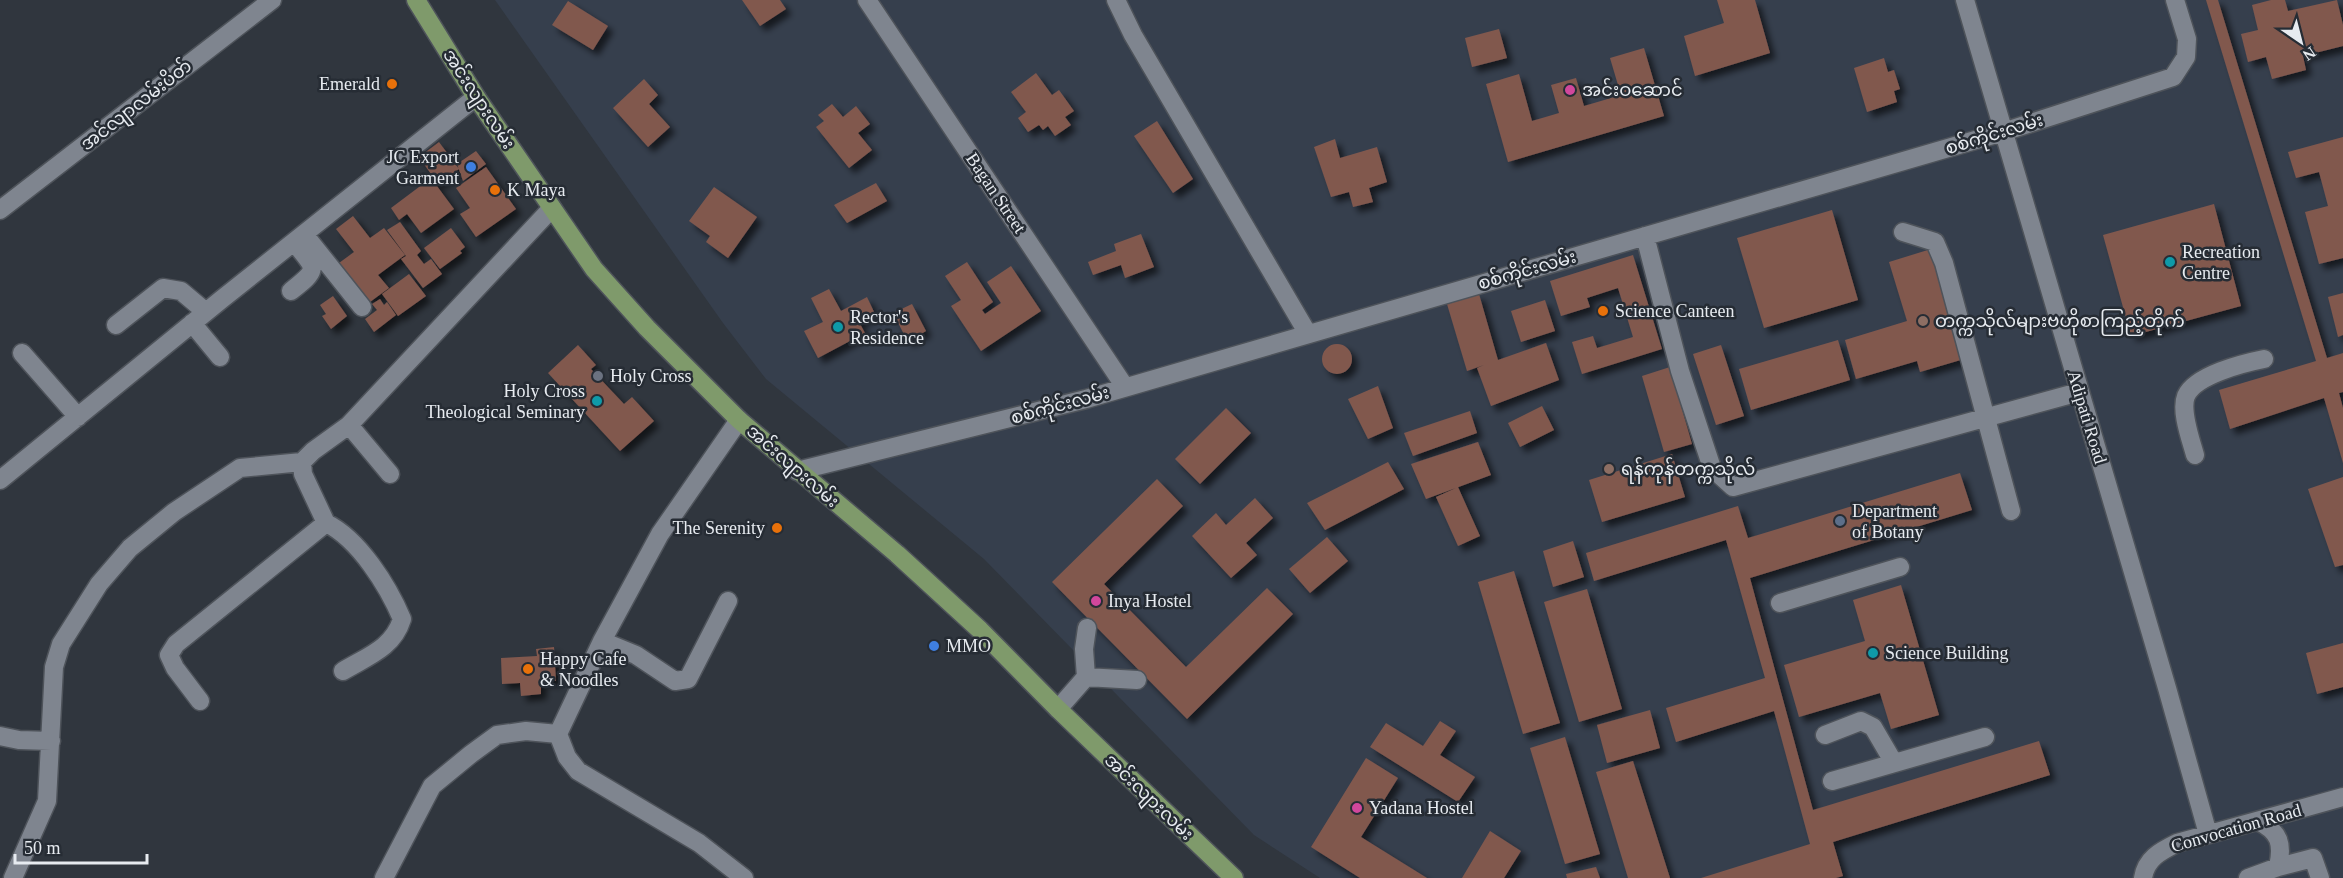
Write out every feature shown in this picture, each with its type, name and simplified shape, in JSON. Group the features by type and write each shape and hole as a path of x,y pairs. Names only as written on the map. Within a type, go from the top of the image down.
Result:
{"main road":[{"name":"အင်းလျားလမ်း","path":"416,0 476,97 594,269 647,328 739,420 897,554 980,630 1058,709 1234,878"}],"street":[{"name":"အင်လျာလမ်းပိတ်","path":"0,210 272,0"},
{"name":"Bagan Street","path":"867,0 1125,387"},
{"path":"1116,0 1133,35 1308,334"},
{"name":"Adipati Road","path":"1965,0 2208,834"},
{"name":"စစ်ကိုင်းလမ်း","path":"797,471 1125,387 2003,132 2173,77 2186,57 2187,39 2175,0"},
{"path":"0,480 476,97"},
{"path":"13,878 47,801 54,667 61,644 99,584 130,548 174,512 240,468 302,462 313,451 350,425 552,208"},
{"path":"1903,232 1935,242 1944,262 2011,511"},
{"path":"1645,236 1680,371 1712,468 1733,487 2079,392"},
{"path":"291,291 310,276 312,270 299,238"},
{"path":"299,238 362,307"},
{"path":"116,325 163,288 181,291 220,357"},
{"path":"22,353 78,417"},
{"path":"2195,455 2185,419 2186,396 2198,382 2241,364 2264,359"},
{"path":"739,420 660,534 602,641 558,735 567,757 578,771 699,843 744,878"},
{"path":"350,425 390,474"},
{"path":"302,462 303,474 326,524 338,529 367,560 393,597 402,619 398,633 384,647 343,671"},
{"path":"200,701 175,668 169,655 176,645 326,524"},
{"path":"1780,603 1900,567"},
{"path":"602,641 636,655 675,681 688,679 728,601"},
{"path":"1058,709 1086,677 1084,649 1087,628"},
{"path":"1086,677 1137,680"},
{"path":"1826,735 1861,721 1873,727 1894,763"},
{"path":"384,878 432,786 497,735 526,731 558,735"},
{"path":"0,736 19,740 51,741"},
{"path":"1832,781 1985,737"},
{"name":"Convocation Road","path":"2143,878 2144,870 2155,855 2177,843 2258,821 2342,802"},
{"path":"2258,821 2271,828 2279,840 2281,854 2278,867"},
{"path":"2152,878 2150,873 2155,855"},
{"path":"2248,878 2313,858 2320,878"}],"shaded area":[{"name":"ရန်ကုန်တက္ကသိုလ်","path":"495,0 2343,0 2343,878 1320,878 1254,835 984,559 766,379 723,323"}],"building":[{"path":"742,0 780,0 786,9 760,26"},
{"path":"1717,0 1755,0 1770,53 1695,76 1684,36 1724,23"},
{"path":"2206,0 2218,0 2327,358 2343,353 2343,392 2339,393 2343,408 2343,463 2324,398 2230,429 2219,390 2316,361"},
{"path":"2271,0 2285,0 2288,11 2337,0 2343,25 2343,46 2303,56 2306,70 2272,79 2266,57 2248,62 2241,34 2258,30 2252,5"},
{"path":"568,1 608,26 593,50 552,25"},
{"path":"1499,29 1507,58 1472,67 1465,38"},
{"path":"1644,48 1664,116 1508,162 1486,84 1519,74 1532,121 1559,113 1551,85 1576,78 1584,106 1621,95 1610,58"},
{"path":"1884,58 1888,72 1894,70 1900,89 1894,91 1897,102 1867,112 1854,68"},
{"path":"1036,73 1052,95 1059,90 1074,111 1065,117 1071,125 1055,136 1048,126 1043,130 1039,125 1028,132 1018,118 1026,112 1011,92"},
{"path":"644,79 658,95 649,104 670,127 648,147 613,108"},
{"path":"832,104 843,117 856,106 870,124 858,133 872,150 849,168 816,127 824,121 818,115"},
{"path":"1157,121 1193,179 1173,193 1134,136"},
{"path":"2343,137 2343,258 2319,264 2305,212 2328,206 2319,172 2296,178 2288,152"},
{"path":"1335,139 1340,158 1377,147 1387,182 1369,188 1373,202 1353,207 1349,192 1331,197 1314,147"},
{"path":"439,142 459,169 438,184 419,157"},
{"name":"JC Export Garment","path":"476,151 486,164 463,181 457,164"},
{"path":"486,167 516,209 476,237 460,214 470,208 456,188"},
{"path":"431,178 454,209 421,233 407,214 399,220 391,208"},
{"path":"876,183 887,201 847,223 834,205"},
{"path":"714,187 757,217 728,258 706,242 710,236 689,221"},
{"name":"Recreation Centre","path":"2214,204 2241,306 2131,336 2103,235"},
{"path":"1832,210 1858,300 1764,328 1737,238"},
{"path":"353,216 370,238 384,228 405,255 378,275 389,288 370,302 339,263 354,252 336,229"},
{"path":"400,222 421,251 417,255 424,264 431,259 442,274 423,288 401,259 406,256 387,230"},
{"path":"451,228 465,247 460,251 462,253 440,269 424,248"},
{"path":"1141,234 1154,267 1125,278 1121,265 1093,275 1088,262 1116,251 1114,244"},
{"path":"1931,249 1964,359 1920,372 1917,361 1856,379 1845,340 1907,321 1889,262"},
{"path":"1633,255 1662,349 1582,374 1572,342 1593,336 1597,348 1633,337 1618,288 1587,298 1590,307 1561,316 1550,281"},
{"path":"967,262 993,302 982,310 985,314 1001,303 987,282 1011,266 1041,311 981,351 951,306 961,300 945,276"},
{"path":"409,274 426,296 398,316 382,294"},
{"name":"Rector's Residence","path":"829,289 841,311 867,297 875,314 859,322 865,333 818,358 804,331 823,322 811,298"},
{"path":"2343,293 2343,335 2338,337 2328,297"},
{"path":"1479,294 1498,360 1546,343 1559,380 1491,406 1477,368 1484,365 1467,371 1447,304"},
{"path":"333,296 347,316 331,329 322,316 326,314 320,305"},
{"path":"380,299 384,305 387,302 396,315 374,332 365,319 377,310 372,304"},
{"path":"1545,300 1555,331 1521,342 1511,311"},
{"path":"912,304 926,331 908,342 893,313"},
{"path":"1838,340 1850,380 1751,410 1739,369"},
{"path":"1337,344 1347,349 1352,359 1347,369 1337,374 1327,369 1322,359 1327,349"},
{"name":"Holy Cross Theological Seminary","path":"578,345 596,365 591,369 624,404 632,397 654,421 620,451 548,373"},
{"path":"1721,345 1744,416 1716,425 1693,354"},
{"path":"1670,367 1692,444 1664,452 1642,376"},
{"path":"1378,386 1393,428 1368,439 1348,399"},
{"path":"1542,406 1554,430 1520,447 1508,423"},
{"path":"1226,408 1251,433 1200,484 1175,459"},
{"path":"1470,411 1477,433 1413,456 1404,433"},
{"path":"1478,442 1491,475 1426,499 1411,464"},
{"path":"1672,454 1685,497 1602,522 1589,480"},
{"path":"1388,462 1404,489 1325,530 1307,503"},
{"path":"1960,473 1972,510 1750,578 1813,810 2039,741 2050,775 1833,842 1843,876 1836,878 1701,878 1810,844 1774,711 1676,742 1666,708 1765,678 1726,540 1594,581 1586,553 1738,506 1748,538"},
{"path":"2343,477 2343,565 2335,567 2308,489"},
{"name":"Inya Hostel","path":"1157,479 1183,506 1104,584 1186,667 1267,588 1293,614 1187,719 1052,582"},
{"path":"1458,487 1480,536 1458,546 1436,497"},
{"path":"1255,498 1273,518 1246,543 1257,555 1231,578 1192,536 1216,513 1226,525"},
{"path":"1327,537 1348,561 1310,593 1289,569"},
{"path":"1573,541 1584,577 1553,587 1543,551"},
{"path":"1514,571 1560,723 1523,734 1478,582"},
{"name":"Science Building","path":"1901,585 1939,715 1891,729 1880,693 1799,717 1784,665 1865,641 1853,600"},
{"path":"1587,589 1622,709 1579,722 1544,602"},
{"path":"2343,643 2343,687 2317,694 2306,653"},
{"name":"Happy Cafe & Noodles","path":"554,647 556,681 541,681 541,694 521,696 520,683 502,684 501,658 537,656 536,649"},
{"path":"1650,710 1660,748 1607,763 1597,725"},
{"path":"1440,721 1456,731 1440,755 1475,777 1458,802 1370,747 1386,723 1423,746"},
{"path":"1565,737 1600,854 1565,864 1530,748"},
{"name":"Yadana Hostel","path":"1366,758 1398,778 1361,837 1427,878 1360,878 1311,847"},
{"path":"1633,761 1670,878 1628,878 1596,772"},
{"name":"Yadana Hostel","path":"1490,831 1521,851 1504,878 1462,878"},
{"path":"1596,867 1600,878 1567,878 1566,874"}],"place":[{"name":"Emerald","path":"392,84"},
{"name":"အင်းဝ‌ဆောင်","path":"1570,90"},
{"name":"JC Export Garment","path":"471,167"},
{"name":"K Maya","path":"495,190"},
{"name":"Recreation Centre","path":"2170,262"},
{"name":"Science Canteen","path":"1603,311"},
{"name":"တက္ကသိုလ်များဗဟိုစာကြည့်တိုက်","path":"1923,321"},
{"name":"Rector's Residence","path":"838,327"},
{"name":"Holy Cross","path":"598,376"},
{"name":"Holy Cross Theological Seminary","path":"597,401"},
{"name":"ရန်ကုန်တက္ကသိုလ်","path":"1609,469"},
{"name":"Department of Botany","path":"1840,521"},
{"name":"The Serenity","path":"777,528"},
{"name":"Inya Hostel","path":"1096,601"},
{"name":"MMO","path":"934,646"},
{"name":"Science Building","path":"1873,653"},
{"name":"Happy Cafe & Noodles","path":"528,669"},
{"name":"Yadana Hostel","path":"1357,808"}]}
